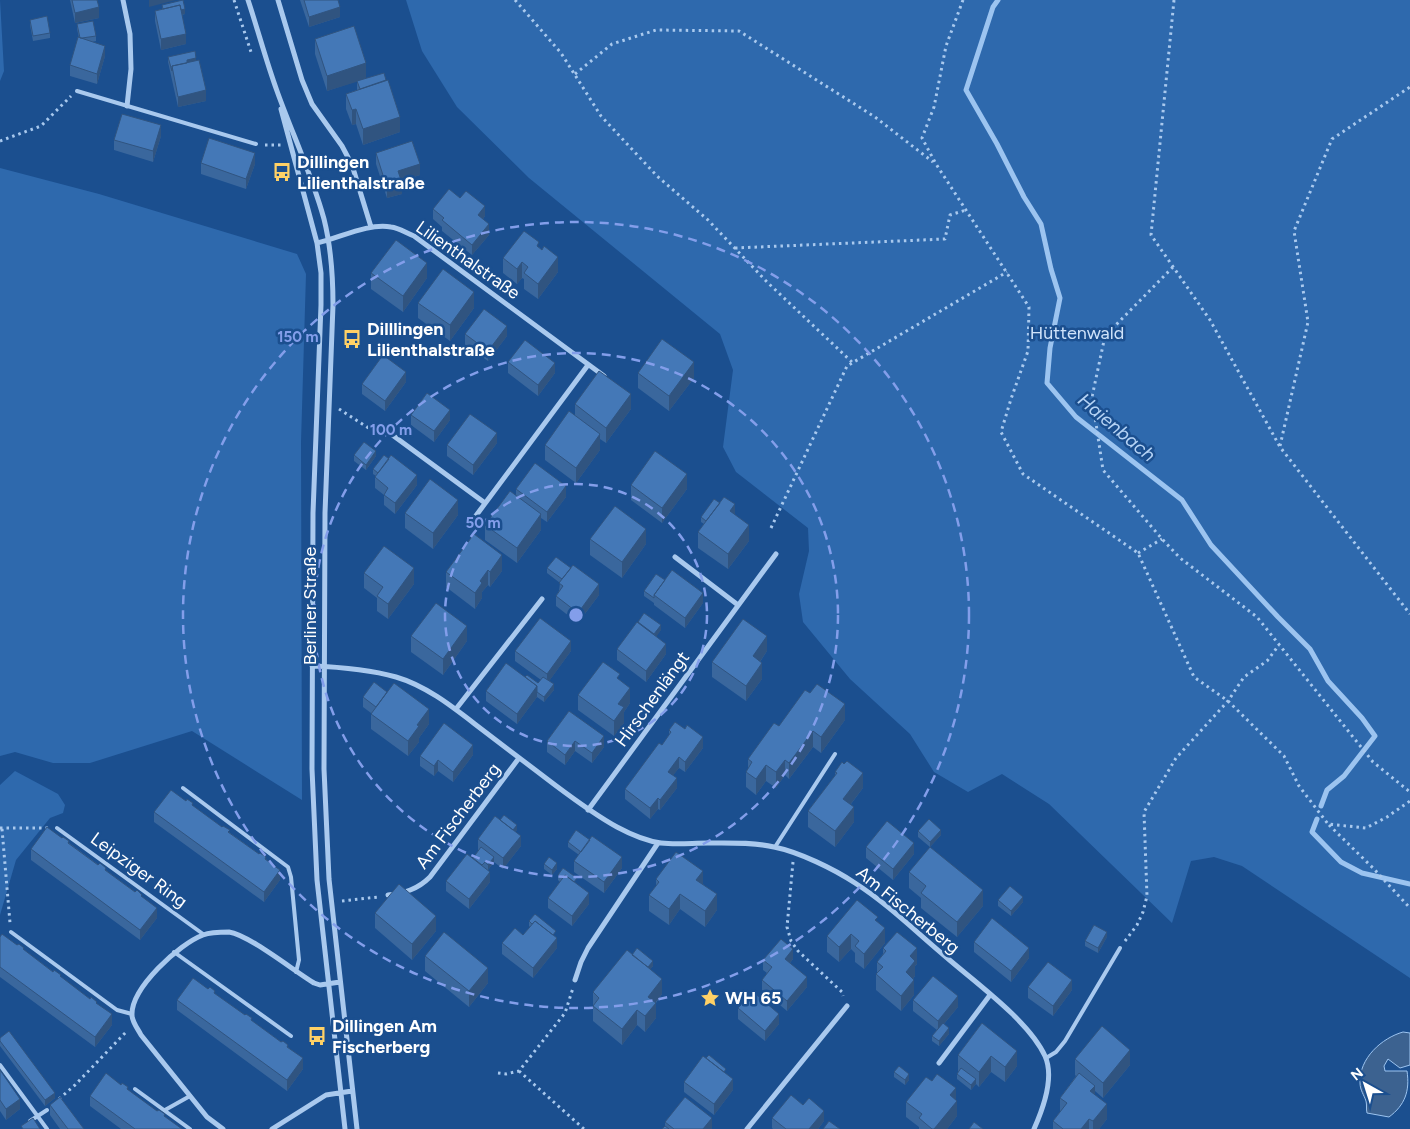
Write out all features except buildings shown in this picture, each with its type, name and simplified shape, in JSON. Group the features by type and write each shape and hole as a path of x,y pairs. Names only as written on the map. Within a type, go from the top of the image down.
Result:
{"street":[{"path":"123,0 130,34 131,69 128,106"},
{"name":"Berliner Straße","path":"248,0 277,91 317,199 329,240 334,305 324,513 325,814 340,982 357,1129"},
{"path":"278,0 302,80 312,104 342,146 352,165 371,227"},
{"name":"Berliner Straße","path":"277,91 289,144 312,221 321,273 322,305 313,513 313,824 317,880 345,1129"},
{"name":"Lilienthalstraße","path":"317,243 371,227 393,227 414,236 609,379"},
{"path":"472,521 588,365"},
{"path":"391,434 485,503"},
{"name":"Hirschenlängt","path":"588,810 776,554"},
{"path":"674,557 738,605"},
{"path":"456,709 542,599"},
{"name":"Am Fischerberg","path":"312,666 366,670 398,677 426,690 456,709 588,810 637,836 658,843 676,845 708,843 750,844 775,847 823,864 854,882 877,898 990,995 1021,1023 1035,1040 1046,1058 1048,1078 1045,1098 1034,1129"},
{"name":"Am Fischerberg","path":"388,895 407,892 424,884 519,758"},
{"path":"575,980 580,962 588,948 658,843"},
{"path":"223,1129 207,1117 134,1024 132,1014 136,998 150,976 174,952 204,934 216,932 232,933 249,940 314,983 328,984 340,982"},
{"path":"939,1063 990,995"},
{"path":"747,1129 847,1006"},
{"path":"272,1129 326,1095 352,1091"}],"lane":[{"path":"77,91 256,144"},
{"path":"775,847 835,754"},
{"path":"183,788 288,867 291,877 299,960 296,972"},
{"name":"Leipziger Ring","path":"57,828 204,934"},
{"path":"11,932 117,1010 132,1014"},
{"path":"1046,1058 1056,1052 1065,1041 1120,948"},
{"path":"174,952 291,1036"},
{"path":"0,1065 48,1129"},
{"path":"135,1089 190,1129"},
{"path":"165,1110 190,1096"},
{"path":"25,1125 47,1110"}],"path":[{"path":"515,0 562,53 602,116 656,176 708,220 767,282 854,363"},
{"path":"963,0 946,46 934,106 922,138 936,164 1029,307 1028,351 1010,399 1001,432 1023,474 1138,553 1194,677 1228,701 1284,756 1300,786 1328,824 1410,908"},
{"path":"1174,0 1151,235 1210,320 1280,447 1410,614"},
{"path":"575,74 612,44 656,30 739,31 875,117 936,164"},
{"path":"1280,447 1308,322 1294,231 1332,139 1410,87"},
{"path":"0,141 40,126 77,91"},
{"path":"256,144 289,144"},
{"path":"735,248 945,239 950,215 966,210"},
{"path":"1173,267 1105,336 1092,397 1103,470 1162,540 1180,558 1257,617 1374,762 1410,792"},
{"path":"771,528 847,366 1006,272"},
{"path":"330,404 380,437 391,434"},
{"path":"1138,553 1162,540"},
{"path":"1120,948 1137,925 1147,896 1144,812 1176,758 1228,701 1244,677 1267,661 1279,645"},
{"path":"1328,824 1366,828 1387,817 1410,801"},
{"path":"11,932 1,829 57,828"},
{"path":"794,854 788,927 791,941 798,951 842,992 847,1006"},
{"path":"332,903 388,895"},
{"path":"498,1074 520,1071 565,1013 575,980"},
{"path":"47,1110 134,1024"},
{"path":"520,1071 584,1129"}],"green space":[{"path":"0,0 4,71 0,81"},
{"name":"Hüttenwald","path":"406,0 1410,0 1410,978 1242,866 1214,857 1191,861 1172,923 1049,804 1002,774 968,792 934,772 910,734 850,679 803,622 799,594 809,551 808,528 736,472 723,447 733,370 720,334 529,178 457,107 422,51"},
{"path":"0,168 99,194 297,254 306,274 301,442 302,800 192,731 90,763 53,763 15,752 0,756"},
{"path":"15,771 58,794 65,805 63,813 50,818 16,860 0,915 0,785"}],"shaded area":[{"path":"1403,1032 1410,1033 1410,1065 1400,1068 1388,1059 1384,1066 1385,1071 1407,1071 1408,1085 1403,1102 1389,1117 1367,1113 1366,1101 1360,1086 1363,1065 1373,1050 1380,1044"}],"waterway":[{"name":"Haienbach","path":"998,0 993,7 966,90 997,144 1024,197 1041,224 1051,269 1060,298 1050,348 1047,383 1076,417 1182,500 1211,545 1310,649 1328,681 1362,718 1375,736 1344,776 1327,790 1321,806"},
{"name":"Haienbach","path":"1317,819 1312,832 1341,862 1362,873 1410,884"}],"place":[{"name":"Dillingen Lilienthalstraße","path":"282,172"},
{"name":"Dilllingen Lilienthalstraße","path":"352,339"},
{"name":"WH 65","path":"710,998"},
{"name":"Dillingen Am Fischerberg","path":"317,1036"}]}
